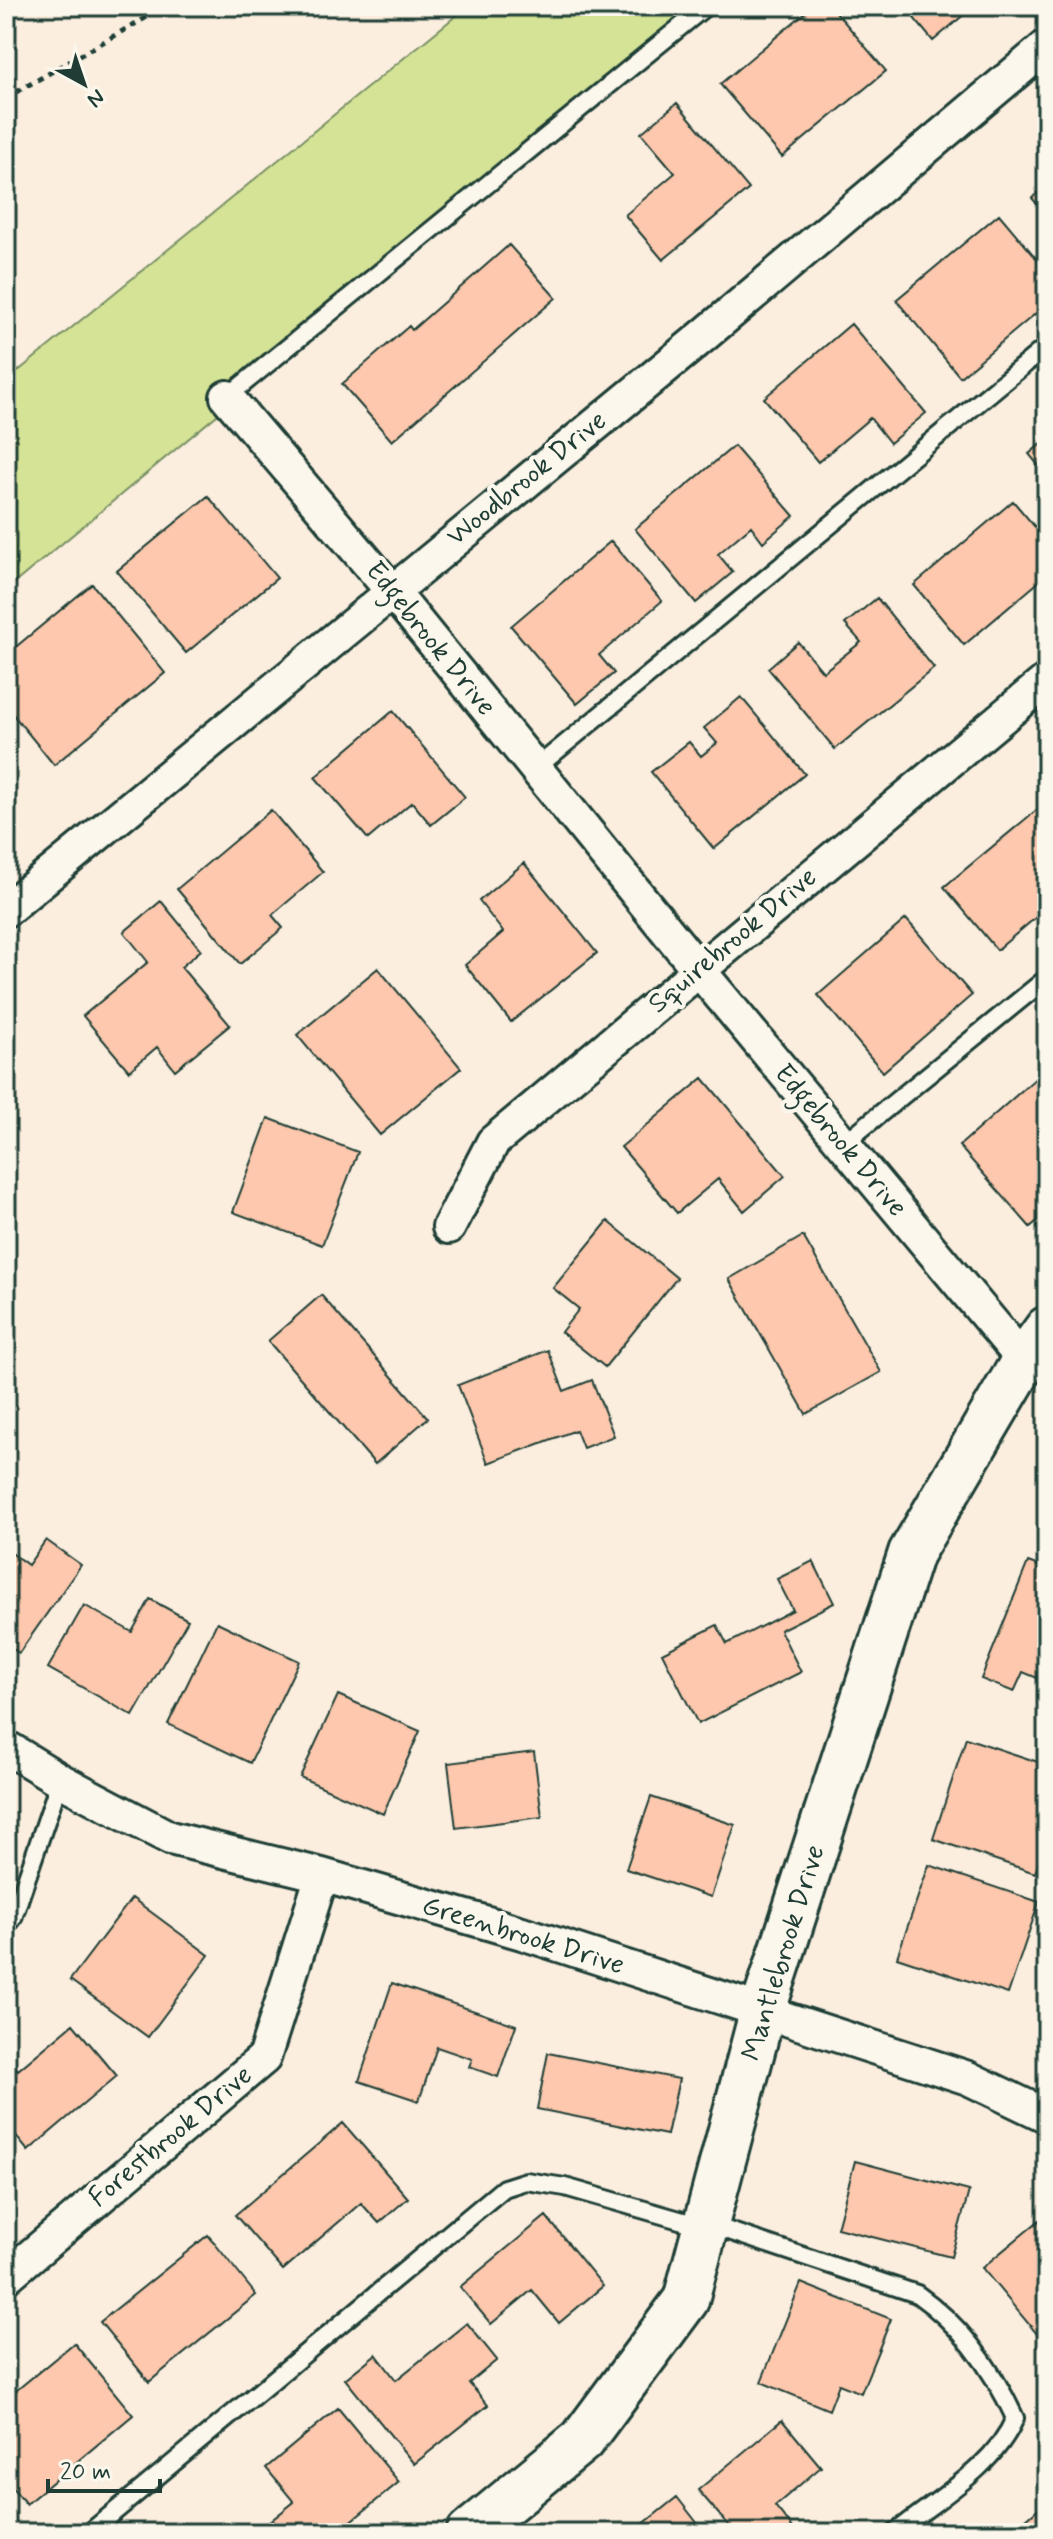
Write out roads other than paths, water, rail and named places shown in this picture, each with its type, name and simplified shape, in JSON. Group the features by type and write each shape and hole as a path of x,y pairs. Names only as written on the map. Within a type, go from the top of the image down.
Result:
{"street":[{"name":"Woodbrook Drive","path":"6,910 702,337 1047,46"},
{"name":"Edgebrook Drive","path":"227,397 391,590 843,1144 1035,1345"},
{"name":"Squirebrook Drive","path":"449,1227 493,1142 1047,680"},
{"name":"Mantlebrook Drive","path":"469,2533 582,2440 686,2300 762,2013 911,1553 1035,1345"},
{"name":"Greenbrook Drive","path":"6,1747 60,1780 170,1838 322,1875 522,1933 968,2078 1047,2116"},
{"name":"Forestbrook Drive","path":"6,2277 264,2058 322,1875"}],"lane":[{"name":"Edgebrook Drive","path":"227,397 706,6"},
{"path":"536,768 1047,346"},
{"path":"843,1144 1047,978"},
{"path":"6,1927 13,1918 60,1780"},
{"path":"89,2533 504,2188 526,2181 565,2187 706,2226 917,2294 944,2313 998,2381 1015,2418 1006,2440 989,2458 895,2533"}]}
